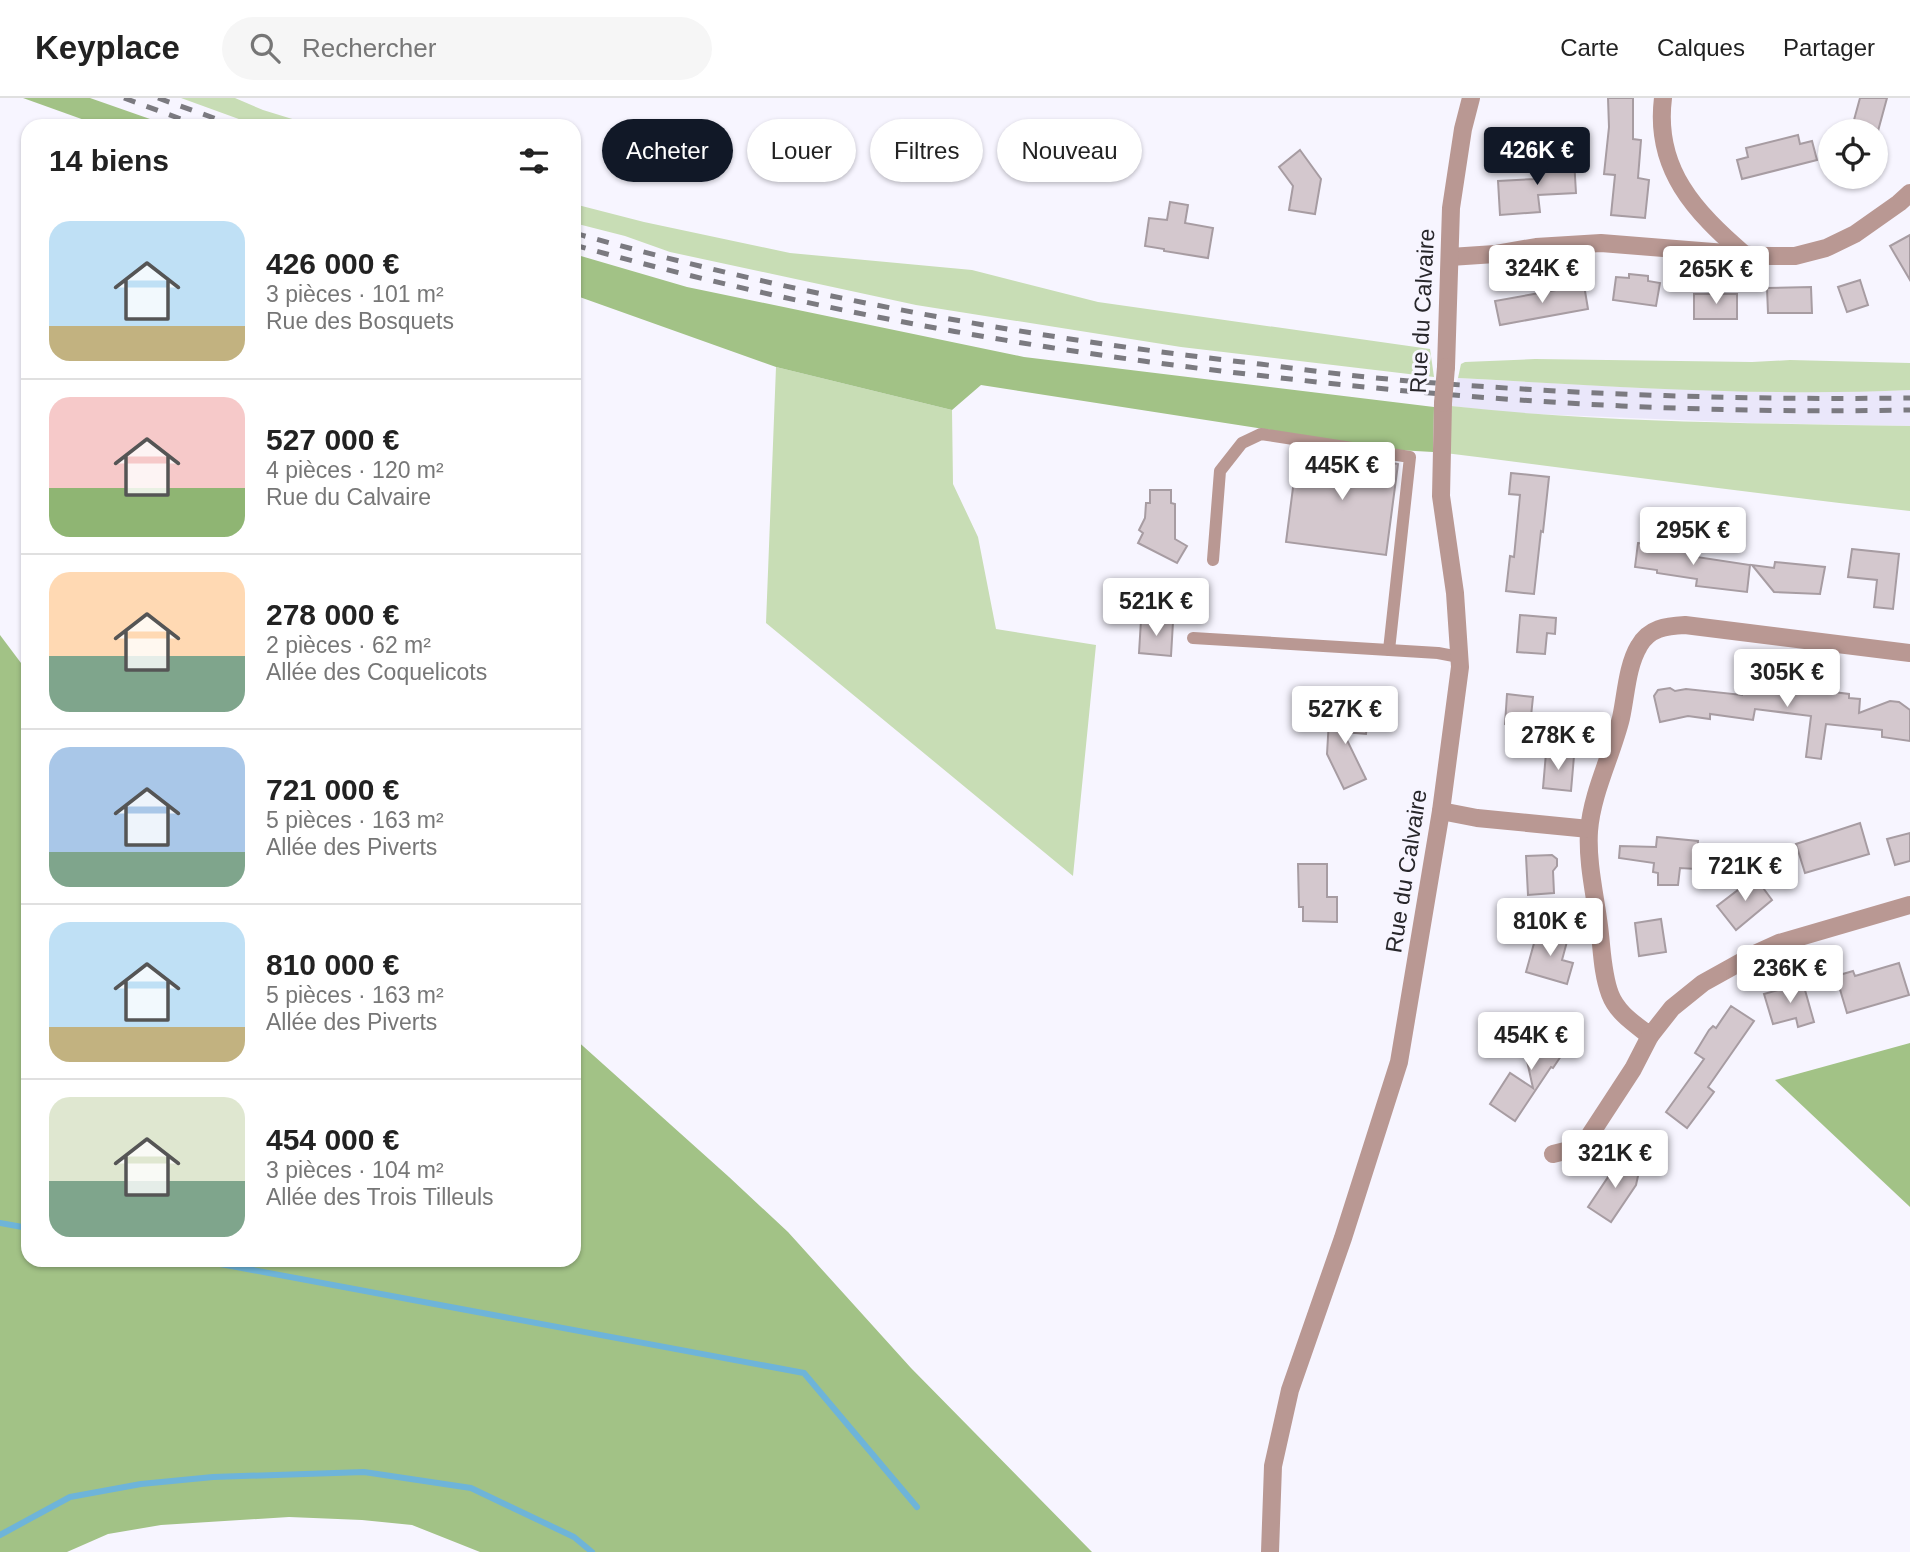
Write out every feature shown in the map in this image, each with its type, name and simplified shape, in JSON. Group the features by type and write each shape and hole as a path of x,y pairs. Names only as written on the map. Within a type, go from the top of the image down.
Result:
{"street":[{"name":"Rue du Calvaire","path":"1270,1552 1273,1466 1290,1390 1343,1238 1399,1062 1441,811 1460,667 1455,593 1441,496 1443,403 1453,195 1471,98"},
{"path":"1662,98 1663,136 1672,170 1707,221 1745,255"},
{"path":"1450,257 1601,243 1787,256 1826,248 1855,234 1899,204 1910,193"},
{"path":"1650,1036 1623,1013 1611,996 1591,869 1589,829 1593,807 1621,718 1638,646 1647,635 1657,629 1670,625 1685,625 1910,653"},
{"path":"1441,811 1589,829"},
{"path":"1553,1154 1577,1148 1586,1141 1633,1069 1650,1036 1672,1008 1703,983 1779,943 1910,905"}],"lane":[{"path":"1213,561 1220,471 1242,443 1261,434 1410,457 1389,650"},
{"path":"1194,638 1459,657"}],"shaded area":[{"path":"1458,378 1780,392 1910,390 1910,426 1751,423 1512,413 1451,406"}],"green space":[{"path":"23,98 90,98 150,119 82,119"},
{"path":"181,98 235,98 292,119 239,119"},
{"path":"581,206 790,253 972,270 1098,302 1430,349 1434,377 1181,347 916,305 670,252 625,236 581,225"},
{"path":"581,256 687,287 1024,357 1434,407 1433,452 1398,450 981,385 952,410 776,367 581,297"},
{"path":"1535,359 1910,363 1910,390 1741,391 1458,378 1461,364 1465,362"},
{"path":"776,367 952,410 953,484 978,537 996,629 1096,645 1073,876 766,623"},
{"path":"1451,406 1623,419 1910,426 1910,511 1445,453"},
{"path":"0,635 21,663 21,1267 581,1267 581,1044 788,1232 911,1368 1092,1552 480,1552 412,1525 289,1517 161,1525 108,1534 67,1552 0,1552"},
{"path":"1910,1043 1910,1207 1775,1080"}],"building":[{"path":"1608,98 1633,98 1633,139 1641,140 1638,178 1649,180 1645,218 1611,215 1615,175 1604,174 1609,127"},
{"path":"1860,98 1887,98 1881,119 1854,119"},
{"path":"1798,135 1800,144 1812,141 1817,160 1742,179 1737,160 1748,157 1746,148"},
{"path":"1300,150 1321,179 1315,214 1289,210 1293,186 1279,167"},
{"path":"1574,159 1576,193 1538,195 1540,212 1500,215 1498,181 1535,179 1533,162"},
{"path":"1170,202 1188,205 1185,223 1213,228 1208,258 1145,246 1149,218 1167,220"},
{"path":"1910,235 1910,280 1890,246"},
{"path":"1629,274 1648,276 1648,281 1660,283 1656,306 1613,300 1616,277 1629,278"},
{"path":"1860,280 1868,305 1847,312 1838,287"},
{"path":"1584,285 1588,309 1500,325 1495,301"},
{"path":"1811,287 1812,313 1768,313 1767,288"},
{"path":"1694,294 1737,294 1737,319 1694,319"},
{"path":"1298,449 1398,464 1386,555 1286,542"},
{"path":"1511,473 1549,477 1534,594 1506,591 1510,556 1514,557 1520,495 1509,494"},
{"path":"1150,490 1171,490 1171,503 1175,504 1175,539 1187,546 1177,563 1138,543 1143,533 1139,530 1145,518 1146,503 1150,503"},
{"path":"1638,543 1691,549 1690,556 1750,565 1747,592 1696,586 1697,579 1635,567"},
{"path":"1852,549 1899,554 1893,609 1874,607 1877,580 1848,577"},
{"path":"1775,562 1825,567 1820,594 1774,592 1752,565 1774,568"},
{"path":"1520,615 1556,618 1555,634 1547,633 1545,654 1517,652"},
{"path":"1141,620 1173,622 1171,656 1139,653"},
{"path":"1746,665 1759,683 1849,694 1849,698 1860,699 1859,713 1890,701 1899,702 1910,710 1910,741 1882,737 1882,730 1826,724 1821,759 1806,757 1811,716 1755,709 1753,720 1710,714 1710,719 1688,716 1660,722 1654,696 1658,690 1670,688 1675,691 1686,689 1742,695"},
{"path":"1507,694 1533,697 1530,726 1505,724"},
{"path":"1330,703 1334,712 1368,714 1366,734 1343,732 1366,779 1344,789 1327,754"},
{"path":"1546,753 1574,756 1571,791 1543,788"},
{"path":"1860,823 1869,854 1805,873 1796,844"},
{"path":"1910,833 1910,861 1895,865 1887,839"},
{"path":"1657,837 1698,841 1696,869 1680,868 1678,885 1658,885 1658,873 1653,872 1654,863 1619,858 1620,846 1656,847"},
{"path":"1552,855 1557,859 1557,866 1553,871 1554,893 1528,895 1526,856"},
{"path":"1298,864 1327,864 1327,897 1337,897 1337,922 1303,921 1303,907 1299,907"},
{"path":"1755,877 1772,900 1736,930 1717,906"},
{"path":"1661,919 1666,952 1639,956 1635,923"},
{"path":"1538,929 1568,938 1562,960 1573,963 1567,984 1526,972"},
{"path":"1899,963 1909,995 1847,1013 1836,976 1853,971 1855,976"},
{"path":"1803,983 1814,1022 1798,1027 1796,1018 1773,1024 1764,994"},
{"path":"1731,1006 1754,1021 1708,1087 1714,1092 1687,1128 1666,1112 1704,1059 1695,1053 1709,1030 1713,1026 1716,1028"},
{"path":"1545,1023 1571,1041 1515,1121 1490,1104 1510,1073 1533,1088 1525,1052"},
{"path":"1613,1160 1640,1167 1636,1185 1611,1222 1588,1207 1610,1174"}],"waterway":[{"path":"0,1223 21,1227"},
{"path":"236,1267 804,1373 917,1507"},
{"path":"0,1535 70,1497 141,1484 213,1477 364,1472 471,1488 574,1537 592,1552"}],"railway":[{"path":"124,98 181,119"},
{"path":"158,98 216,119"},
{"path":"581,235 658,256 828,295 1000,328 1173,353 1483,387 1727,397 1910,398"},
{"path":"581,247 834,308 1009,341 1185,366 1353,386 1591,404 1750,410 1910,410"}]}
